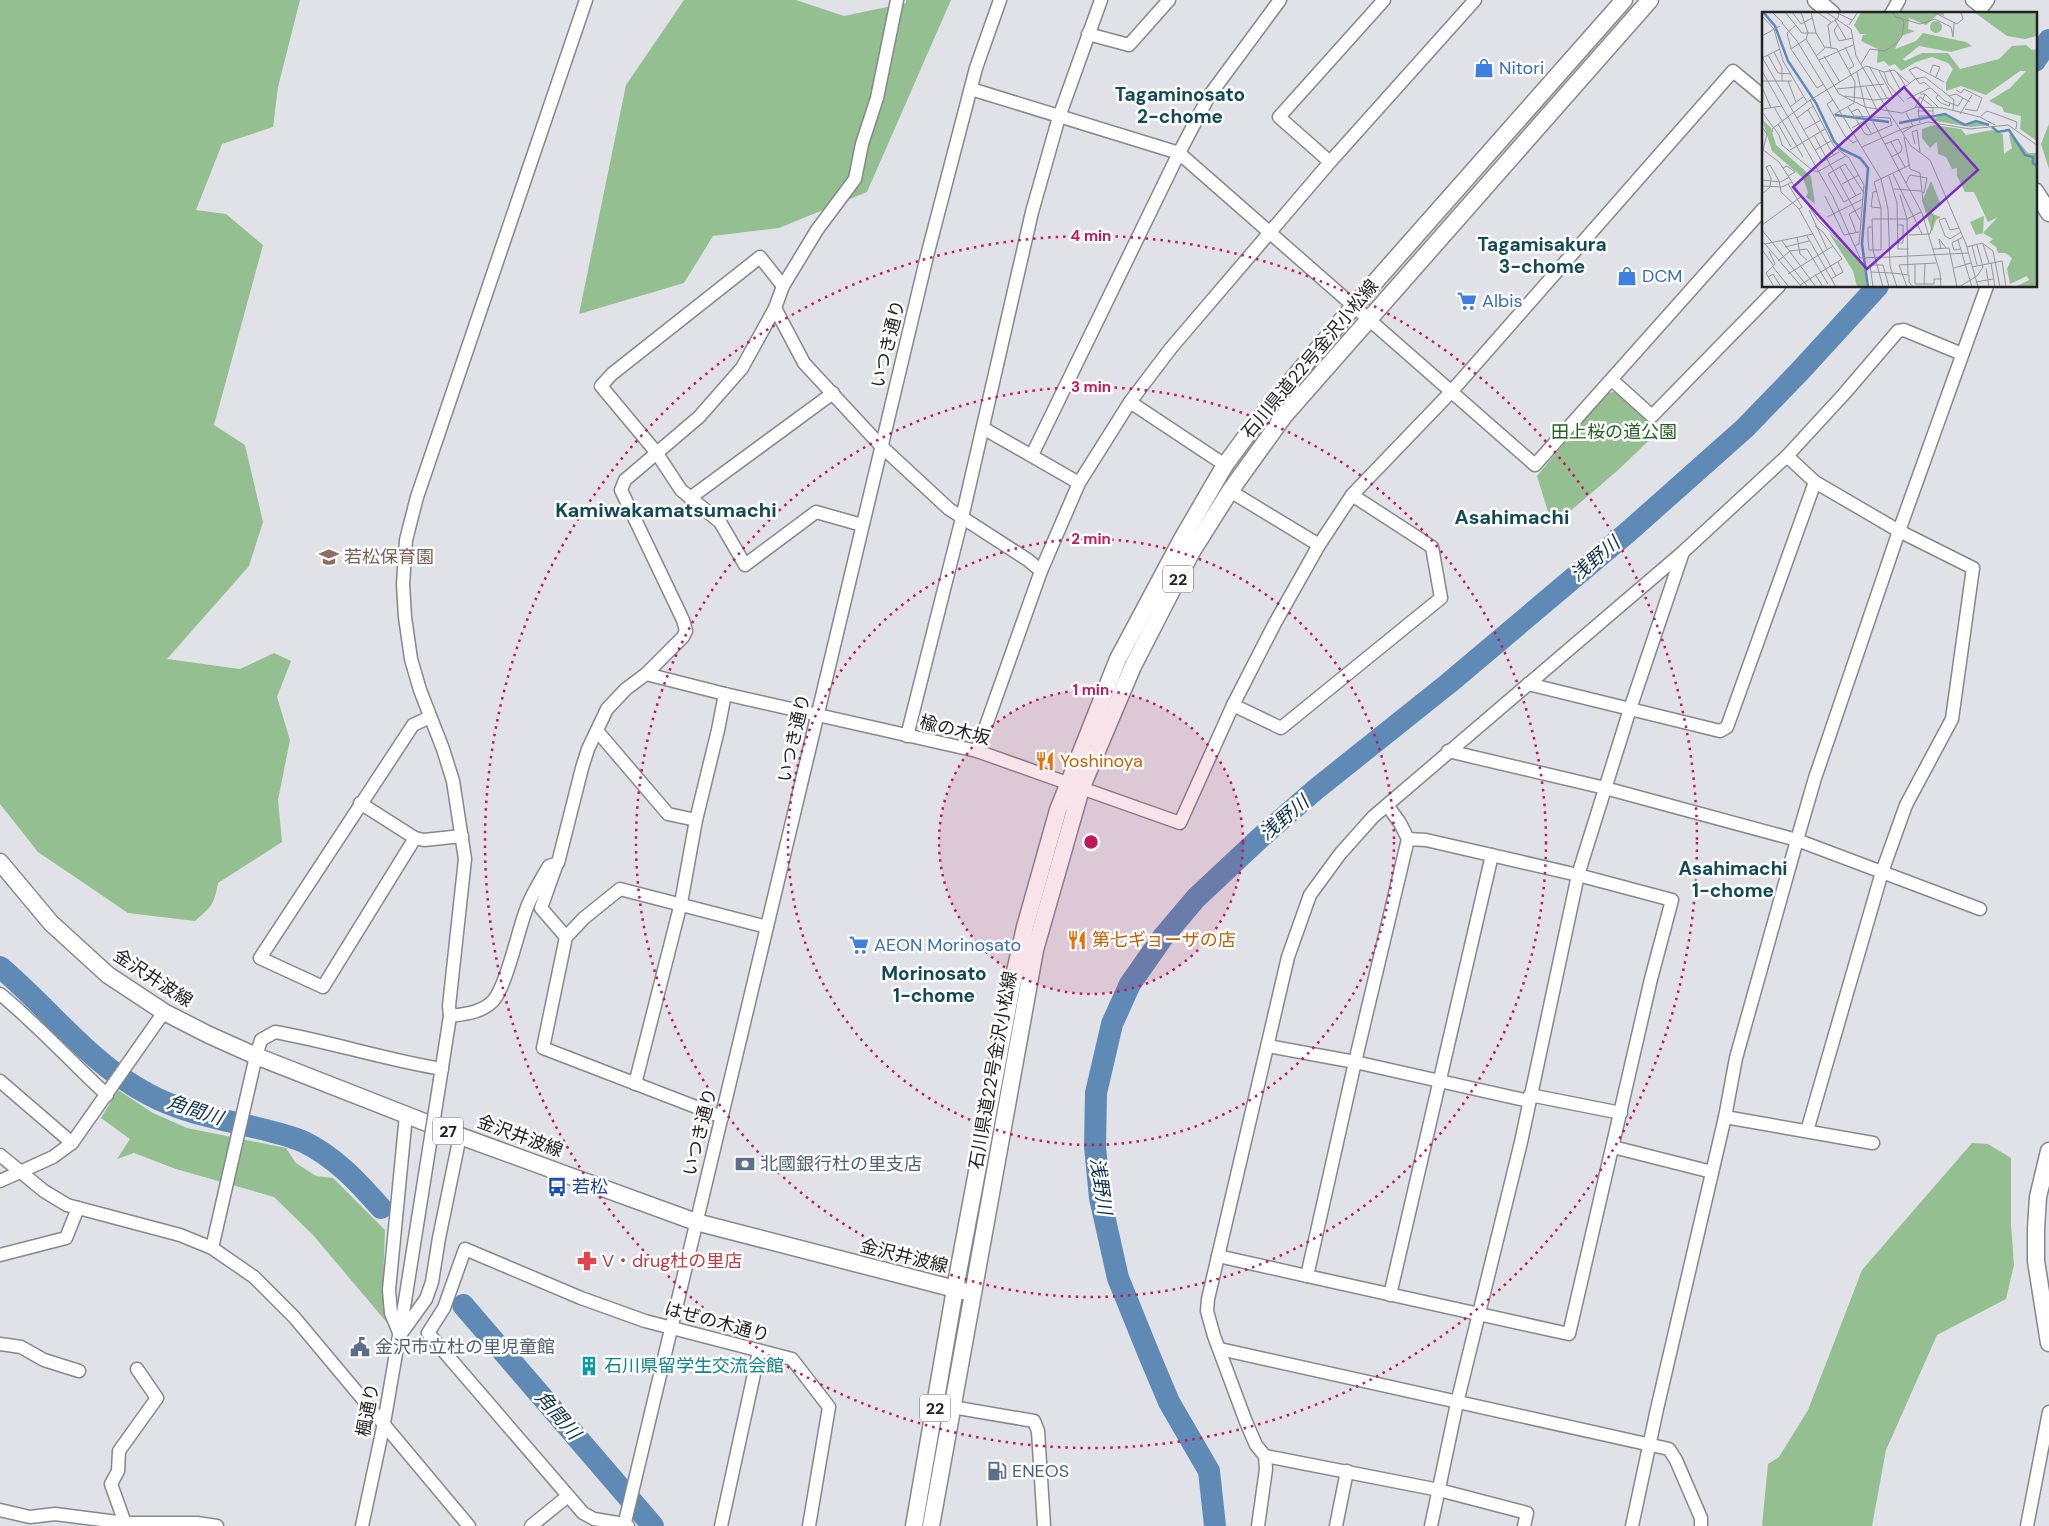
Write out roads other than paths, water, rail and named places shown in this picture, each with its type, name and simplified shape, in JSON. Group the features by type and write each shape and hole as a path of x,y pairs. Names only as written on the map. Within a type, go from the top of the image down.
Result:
{"main road":[{"name":"22","path":"914,1526 954,1289 1014,975 1058,810 1074,786 1118,659 1182,539 1225,465 1254,424 1353,307 1624,0"},
{"name":"石川県道22号金沢小松線","path":"973,1294 1035,950 1074,786 1191,553 1230,492 1284,416 1650,0"},
{"path":"1816,0 1830,12"},
{"path":"2036,193 2049,213"},
{"name":"金沢井波線","path":"0,862 31,901 70,942 108,975 164,1012 256,1056 460,1136 696,1222 973,1294"},
{"path":"2049,1151 2038,1197 2036,1261 2049,1343"},
{"name":"22","path":"931,1526 973,1294"}],"street":[{"name":"楓通り","path":"362,1526 400,1335 450,1016 449,1006 465,859 453,781 411,660 403,584 406,540 418,497 586,0"},
{"path":"566,936 541,908 558,863 588,749 598,732 607,709 682,638 686,630 621,490 625,480 699,417 742,368 775,308 783,286 817,230 856,179 862,144 877,98 897,0"},
{"name":"いつき通り","path":"626,1522 670,1328 947,176 971,89 1000,0"},
{"path":"907,736 962,518 1032,212 1059,117 1101,0"},
{"path":"1088,34 1129,46 1169,0"},
{"path":"1032,455 1179,153 1209,96 1280,0"},
{"path":"1330,162 1279,117 1384,0"},
{"path":"977,751 1042,571 1079,483 1130,402 1171,348 1269,233 1475,0"},
{"path":"1892,12 1899,0"},
{"path":"1972,0 1982,8 1988,0"},
{"path":"1352,495 1432,547 1442,598 1281,728 1233,705 1274,623 1319,545 1352,495 1451,392 1733,71 1762,95"},
{"path":"971,89 1179,153 1535,465 1762,210"},
{"path":"783,286 760,257 612,374 601,386 656,452 681,490 720,522 745,565 816,512 862,525"},
{"path":"1612,380 1652,416 1777,288"},
{"path":"1632,1526 1648,1445 1725,1117 1736,1058 1797,840 1815,778 1986,288"},
{"path":"775,308 804,363 881,446 949,509 1042,571"},
{"path":"1258,1526 1266,1469 1265,1456 1256,1445 1246,1422 1207,1311 1208,1299 1288,957 1310,895 1340,854 1373,817 1683,552 1787,456 1898,332 1904,330 1962,354"},
{"path":"690,498 833,393"},
{"path":"1130,402 1225,465"},
{"path":"983,428 1079,483"},
{"path":"1787,456 1815,482 1900,531 1973,568 1952,719 1906,805 1882,872 1807,1131"},
{"path":"1528,684 1720,731 1727,728 1815,482"},
{"path":"1230,492 1319,545"},
{"path":"1431,1526 1457,1403 1530,1098 1578,875 1630,709 1683,552"},
{"name":"楡の木坂","path":"646,674 725,694 977,751 1180,823 1233,705"},
{"path":"635,1084 681,903 696,820 725,694"},
{"path":"415,838 323,987 260,958 413,725 430,717"},
{"path":"598,732 668,814 696,820"},
{"path":"1448,751 1606,788 1797,840 1980,909"},
{"path":"360,803 415,838 424,840 462,836"},
{"path":"1307,1276 1408,839 1400,823 1387,805"},
{"path":"1218,1256 1569,1334 1651,979 1672,900 1492,855 1426,840 1408,839"},
{"path":"1390,1295 1492,855"},
{"path":"450,1016 475,1012 493,1001 502,986 526,908 549,866 558,863"},
{"path":"722,1117 543,1048 566,936 584,918 620,889 767,926"},
{"path":"0,994 17,1008 69,1060 110,1090"},
{"path":"0,1181 53,1157 72,1143 164,1012"},
{"path":"212,1248 242,1113 256,1056 262,1040 275,1032 298,1036 441,1074"},
{"path":"1268,1046 1355,1062 1439,1081 1621,1113"},
{"path":"0,1081 72,1143"},
{"path":"400,1335 391,1313 389,1290 406,1115"},
{"path":"1725,1117 1873,1142"},
{"path":"400,1335 426,1299 432,1282 460,1136"},
{"path":"1613,1147 1712,1172"},
{"path":"0,1156 44,1191 67,1205 180,1236 212,1248 254,1277 294,1317 469,1526"},
{"path":"0,1255 66,1238 78,1208"},
{"name":"はぜの木通り","path":"568,1496 428,1333 444,1308 465,1249 581,1298 670,1328 792,1360 829,1407 809,1526"},
{"path":"0,1344 21,1347 44,1360 79,1372"},
{"path":"1220,1349 1669,1449 1676,1460 1701,1518 1701,1526"},
{"path":"721,1526 759,1351"},
{"path":"125,1524 111,1484 118,1471 119,1451 157,1398 137,1369"},
{"path":"952,1407 1034,1421 1038,1431 1044,1526"},
{"path":"2027,1526 2049,1412"},
{"path":"1265,1456 1439,1490 1527,1513 1524,1526"},
{"path":"1336,1526 1347,1471"},
{"path":"531,1526 568,1496 583,1513 589,1516 626,1522"},
{"path":"0,1510 54,1520 217,1526"}],"waterway":[{"name":"浅野川","path":"2036,60 2049,40"},
{"name":"浅野川","path":"1215,1526 1209,1471 1169,1402 1118,1278 1100,1198 1095,1147 1096,1093 1112,1024 1130,984 1163,937 1196,898 1260,838 1315,790 1449,683 1628,532 1745,428 1876,288"},
{"name":"角間川","path":"0,967 88,1051 127,1081 148,1094 186,1110 279,1133 304,1142 336,1163 381,1208"},
{"name":"角間川","path":"463,1305 653,1526"}],"place":[{"name":"Nitori","path":"1484,68"},
{"name":"DCM","path":"1627,276"},
{"name":"Albis","path":"1467,301"},
{"name":"若松保育園","path":"329,557"},
{"name":"Yoshinoya","path":"1045,761"},
{"name":"第七ギョーザの店","path":"1077,940"},
{"name":"AEON Morinosato","path":"859,945"},
{"name":"北國銀行杜の里支店","path":"745,1164"},
{"name":"若松","path":"557,1187"},
{"name":"V・drug杜の里店","path":"587,1261"},
{"name":"金沢市立杜の里児童館","path":"360,1347"},
{"name":"石川県留学生交流会館","path":"589,1366"},
{"name":"ENEOS","path":"997,1471"}],"district":[{"name":"Tagaminosato 2-chome","path":"1180,105"},
{"name":"Tagamisakura 3-chome","path":"1542,255"},
{"name":"Kamiwakamatsumachi","path":"666,510"},
{"name":"Asahimachi","path":"1512,517"},
{"name":"Asahimachi 1-chome","path":"1733,879"},
{"name":"Morinosato 1-chome","path":"934,984"}],"park label":[{"name":"田上桜の道公園","path":"1614,432"}]}
